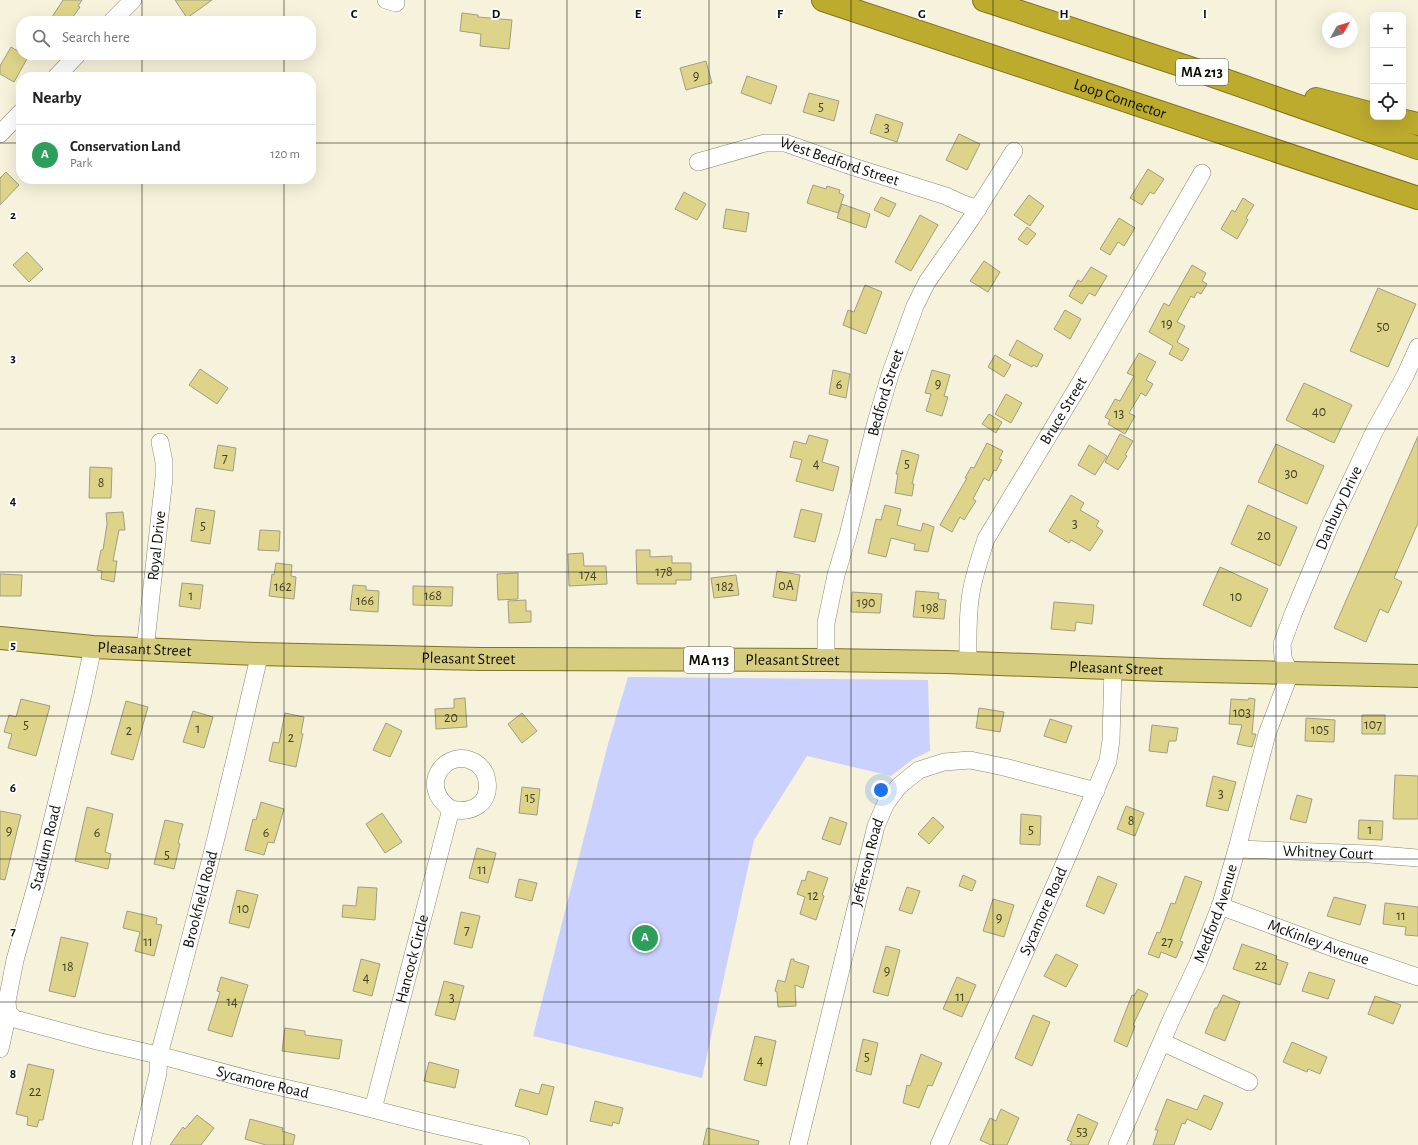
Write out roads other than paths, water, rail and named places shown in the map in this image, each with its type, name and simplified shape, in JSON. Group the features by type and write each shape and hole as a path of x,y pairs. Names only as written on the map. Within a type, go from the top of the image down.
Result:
{"highway":[{"name":"Loop Connector","path":"823,0 1418,198"},
{"name":"MA 213","path":"984,0 1202,72 1418,148"},
{"path":"1202,72 1370,113"},
{"path":"1400,120 1418,124"}],"main road":[{"name":"Pleasant Street","path":"0,638 93,647 260,654 481,659 968,662 1290,674 1418,676"}],"street":[{"path":"117,16 134,0"},
{"path":"61,72 72,60"},
{"path":"0,134 16,117"},
{"name":"West Bedford Street","path":"698,162 765,143 785,143 854,167 946,196 978,209"},
{"name":"Bedford Street","path":"826,660 826,623 836,575 848,535 876,422 890,375 915,306 927,282 978,209 1014,151"},
{"name":"Bruce Street","path":"968,662 970,594 986,539 1079,385 1202,173"},
{"name":"Danbury Drive","path":"1290,674 1283,658 1282,644 1293,614 1331,523 1375,430 1418,347"},
{"name":"Royal Drive","path":"145,650 164,478 164,462 160,442"},
{"name":"Stadium Road","path":"0,1048 8,1013 7,1001 15,960 38,879 93,647"},
{"name":"Brookfield Road","path":"141,1145 158,1073 159,1055 217,835 260,654"},
{"name":"Sycamore Road","path":"939,1145 1108,761 1111,740 1114,668"},
{"name":"Medford Avenue","path":"1117,1145 1198,963 1220,906 1237,849 1267,734 1290,674"},
{"name":"Jefferson Road","path":"798,1145 876,826 886,803 900,786 919,770 944,762 970,760 1004,767 1096,791"},
{"name":"Hancock Circle","path":"372,1109 451,809"},
{"name":"Whitney Court","path":"1237,849 1369,854 1418,858"},
{"name":"McKinley Avenue","path":"1220,906 1336,949 1418,977"},
{"name":"Sycamore Road","path":"8,1013 15,1019 97,1041 159,1055 259,1082 521,1145"},
{"path":"1162,1042 1249,1082"}],"place":[{"name":"Conservation Land","path":"645,938"}]}
